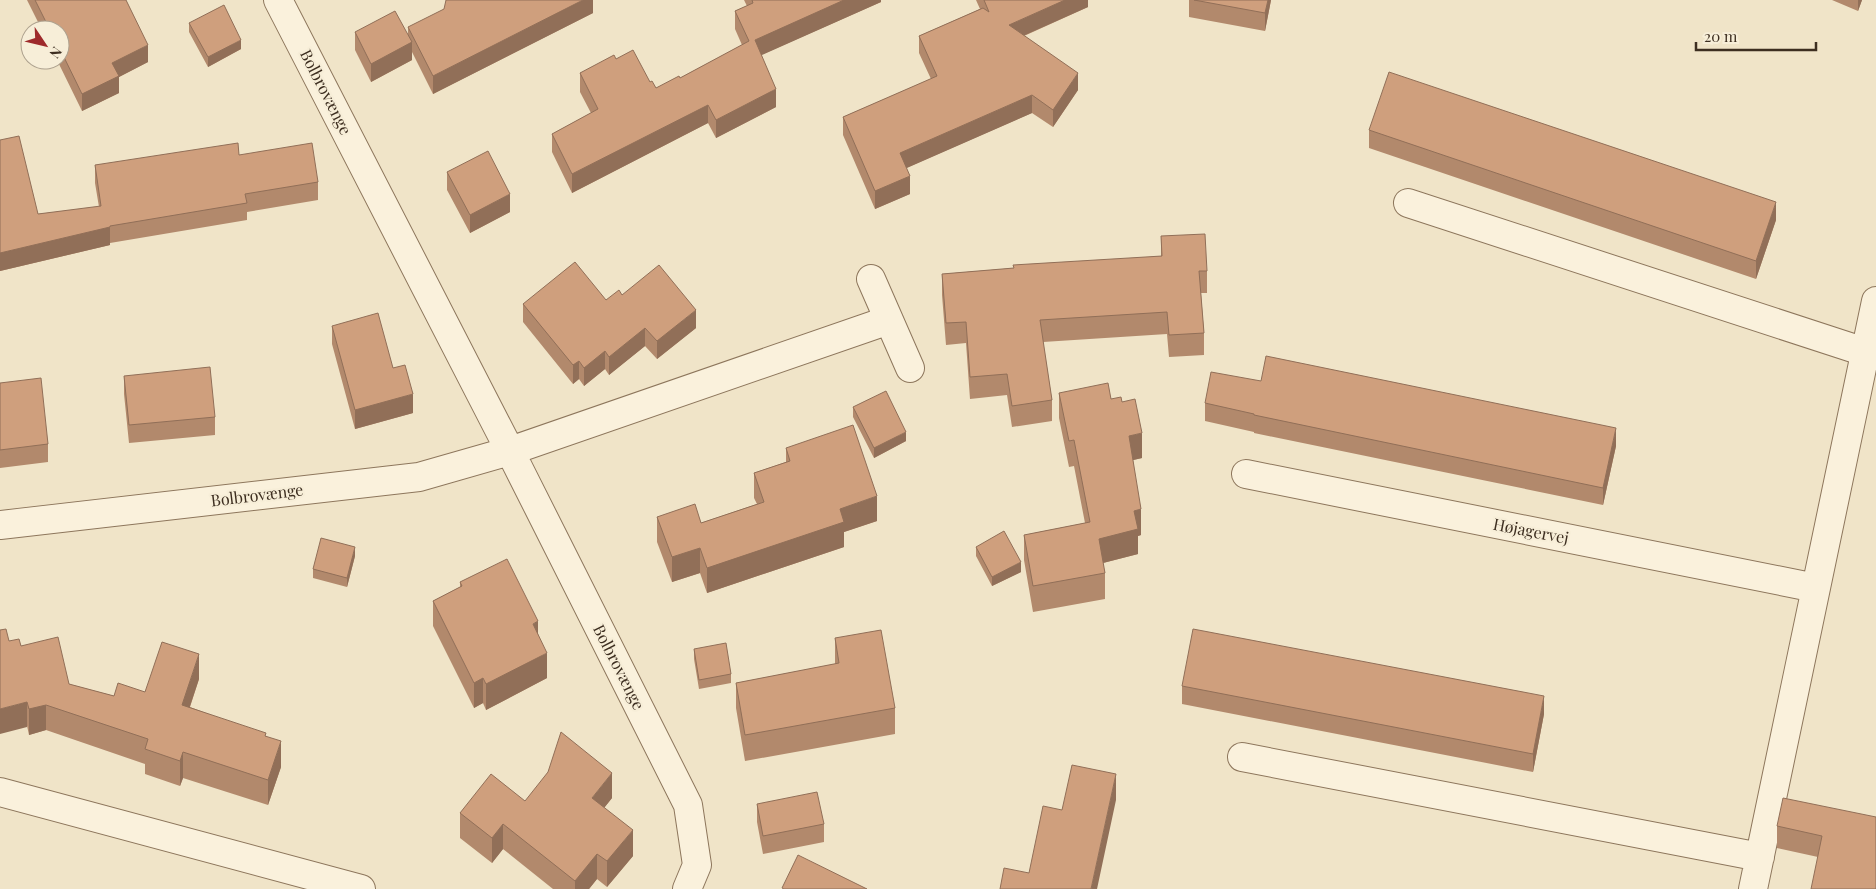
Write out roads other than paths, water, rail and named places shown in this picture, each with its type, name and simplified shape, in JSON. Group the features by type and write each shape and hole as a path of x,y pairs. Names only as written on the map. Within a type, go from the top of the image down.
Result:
{"street":[{"name":"Bolbrovænge","path":"278,0 510,451 688,805 697,864 687,889"},
{"path":"1408,203 1865,352"},
{"path":"871,279 910,368"},
{"path":"1753,889 1876,301"},
{"name":"Bolbrovænge","path":"0,525 419,477 510,451 889,320"},
{"name":"Højagervej","path":"1246,474 1816,588"},
{"path":"1242,757 1760,857"},
{"path":"0,792 361,889"}]}
